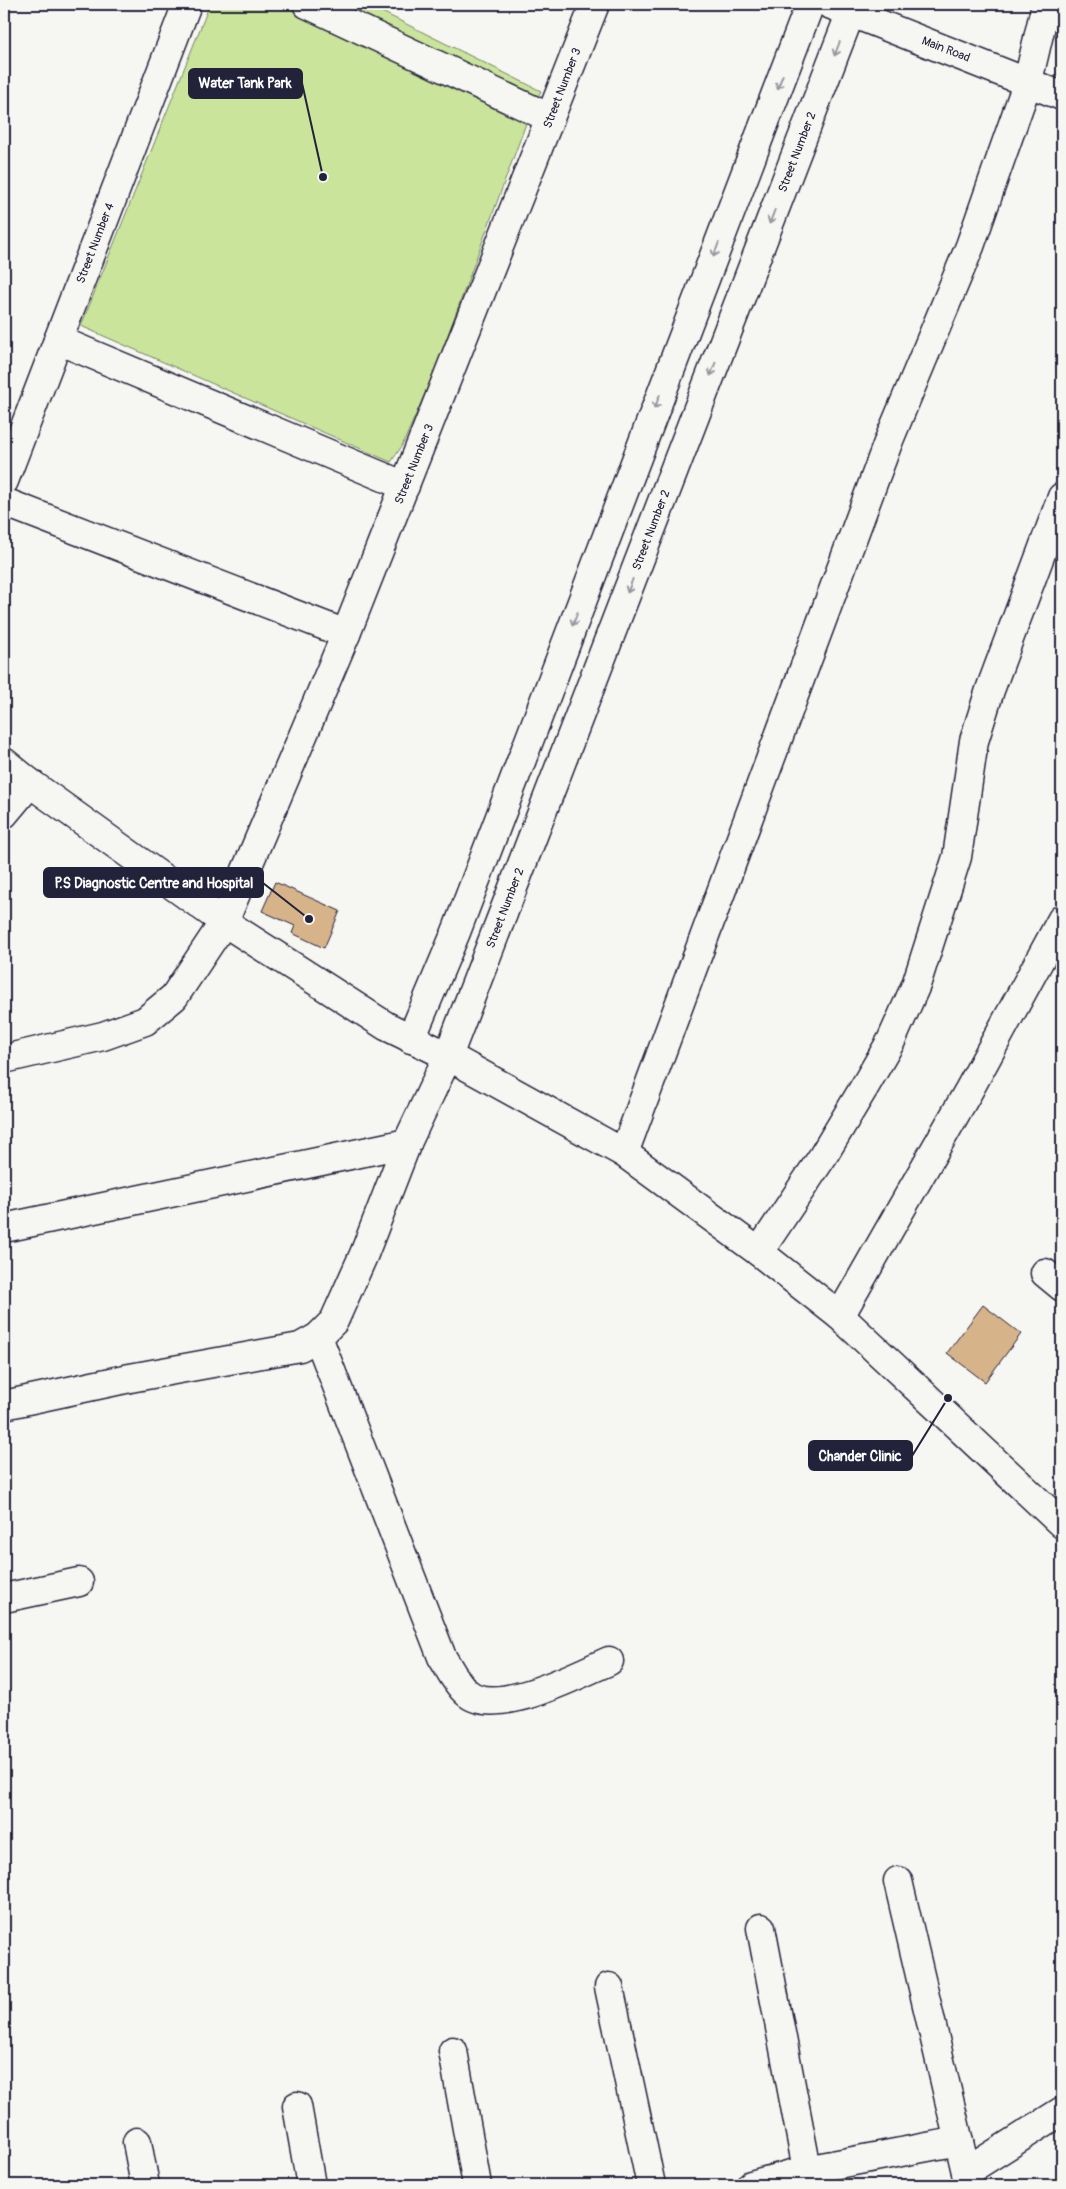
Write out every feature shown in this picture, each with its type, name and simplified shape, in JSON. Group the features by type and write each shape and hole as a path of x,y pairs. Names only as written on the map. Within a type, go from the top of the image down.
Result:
{"street":[{"name":"Street Number 4","path":"4,481 186,4"},
{"path":"307,4 550,118"},
{"name":"Street Number 3","path":"4,1059 103,1036 145,1021 174,997 224,922 346,634 595,4"},
{"path":"411,1039 456,932 810,4"},
{"path":"624,1153 889,440 970,246 1028,81 1046,4"},
{"name":"Main Road","path":"845,7 1062,96"},
{"name":"Street Number 2","path":"318,1337 334,1321 364,1254 407,1143 448,1056 845,7"},
{"path":"58,340 405,486"},
{"path":"759,1252 823,1156 865,1086 891,1041 916,985 957,857 974,741 990,690 1062,497"},
{"path":"4,502 346,634"},
{"path":"4,762 30,783 224,922 386,1026 448,1056 624,1153 759,1252 840,1316 1062,1524"},
{"path":"4,814 30,783"},
{"path":"840,1316 974,1081 1062,919"},
{"path":"4,1228 407,1143"},
{"path":"4,1405 130,1378 300,1347 318,1337 442,1656 467,1693 488,1701 523,1697 609,1661"},
{"path":"4,1598 79,1582"},
{"path":"898,1881 967,2179 1062,2110"},
{"path":"761,1928 808,2178"},
{"path":"609,1987 651,2185"},
{"path":"453,2051 477,2185"},
{"path":"297,2106 311,2185"},
{"path":"752,2185 808,2178 959,2141"},
{"path":"137,2142 145,2185"}],"green space":[{"path":"210,4 366,4 541,91 531,110 432,378 402,446 391,462 81,326"}],"building":[{"path":"275,882 340,911 324,948 292,933 295,926 262,911"},
{"path":"983,1305 1021,1334 985,1382 947,1353"}],"place":[{"name":"Water Tank Park","path":"323,177"},
{"name":"P.S Diagnostic Centre and Hospital","path":"309,919"},
{"name":"Chander Clinic","path":"948,1398"}]}
